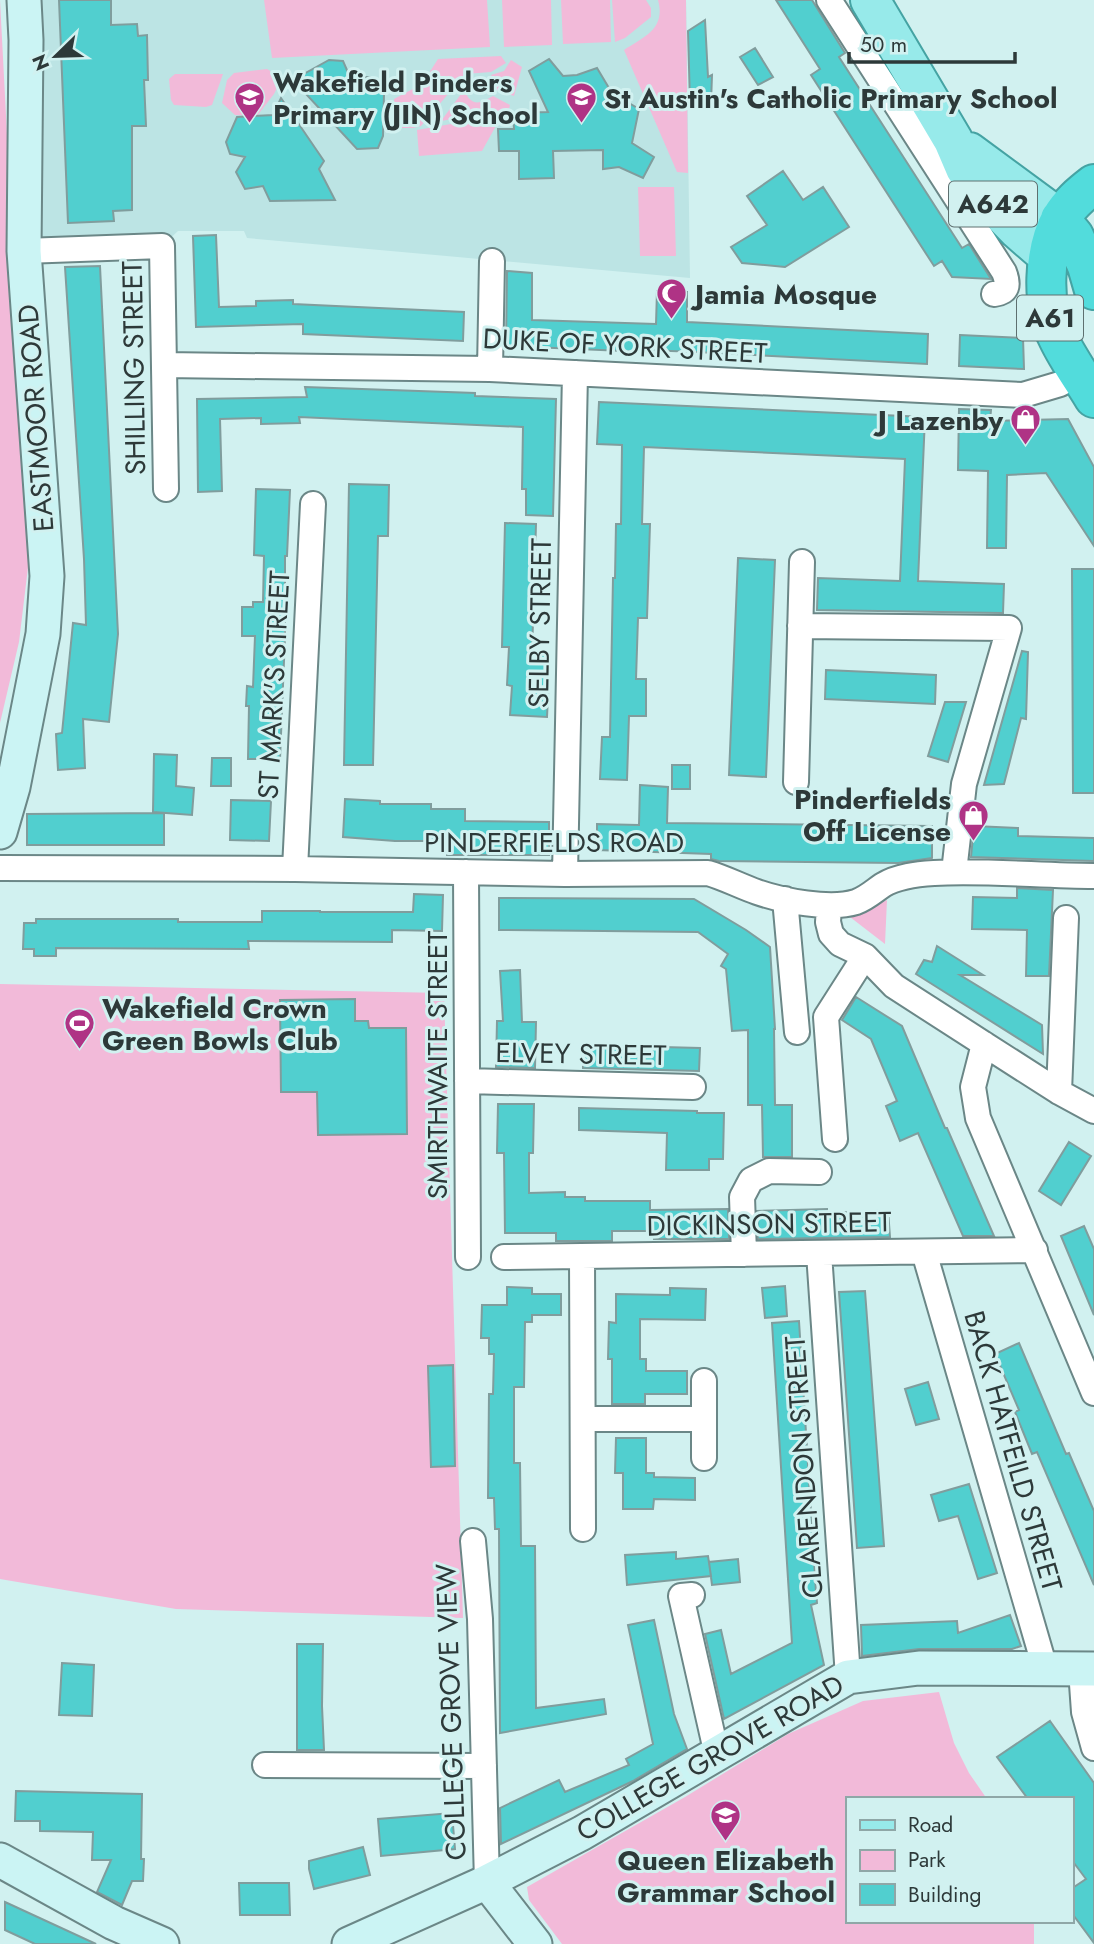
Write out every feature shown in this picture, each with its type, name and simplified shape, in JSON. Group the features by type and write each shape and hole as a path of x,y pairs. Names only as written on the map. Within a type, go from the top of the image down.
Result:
{"highway":[{"path":"1094,184 1073,201 1070,237 1087,266 1094,290"},
{"name":"A61","path":"1070,237 1046,296 1051,322 1058,338 1086,386"}],"main road":[{"name":"A642","path":"870,0 875,42 953,140 1070,237"}],"street":[{"name":"EASTMOOR ROAD","path":"0,832 13,787 43,634 47,576 24,251 24,0"},
{"path":"829,0 875,42 960,206 1004,272 1000,289"},
{"name":"SHILLING STREET","path":"24,251 162,246 166,489"},
{"path":"491,369 492,261"},
{"name":"DUKE OF YORK STREET","path":"164,365 491,369 1023,395 1060,384 1086,386"},
{"name":"SELBY STREET","path":"565,874 575,373"},
{"name":"ST MARK'S STREET","path":"295,869 313,504"},
{"path":"796,782 802,562"},
{"path":"800,626 1009,628 964,785 954,872"},
{"name":"PINDERFIELDS ROAD","path":"0,868 708,873 757,892 828,914 872,895 895,878 954,872 1094,876"},
{"name":"SMIRTHWAITE STREET","path":"466,872 468,1257"},
{"path":"785,899 797,1032"},
{"path":"790,947 828,914"},
{"path":"828,914 831,934 840,944 865,956 894,986 1059,1092 1094,1111"},
{"path":"1059,1092 1066,918"},
{"path":"835,1139 826,1017 865,956"},
{"path":"984,1044 972,1087 978,1118 1094,1393"},
{"name":"ELVEY STREET","path":"467,1081 693,1087"},
{"path":"744,1254 742,1197 751,1180 769,1171 819,1172"},
{"name":"DICKINSON STREET","path":"504,1256 1035,1250"},
{"name":"BACK HATFEILD STREET","path":"924,1252 1045,1668"},
{"name":"CLARENDON STREET","path":"820,1253 848,1677"},
{"path":"582,1256 583,1529"},
{"path":"704,1381 704,1458"},
{"path":"583,1419 704,1419"},
{"name":"COLLEGE GROVE VIEW","path":"473,1541 480,1619 487,1882"},
{"path":"692,1595 681,1596 717,1755"},
{"name":"COLLEGE GROVE ROAD","path":"349,1944 487,1882 582,1833 848,1677 919,1668 1088,1670"},
{"path":"1088,1670 1084,1712 1094,1748"},
{"path":"265,1765 484,1766"},
{"path":"0,1860 146,1941"},
{"path":"487,1882 535,1944"}],"shaded area":[{"name":"Wakefield Pinders Primary (JIN) School","path":"24,0 686,0 690,278 247,238 244,231 178,231 162,246 24,251"}],"green space":[{"path":"0,0 29,559 19,642 0,723"},
{"path":"264,0 487,0 490,47 272,58"},
{"path":"502,0 551,0 552,45 504,47"},
{"path":"561,0 610,0 611,42 563,44"},
{"path":"612,0 646,0 651,8 651,17 625,38 615,42"},
{"path":"658,0 686,0 688,173 677,172 624,50 652,31 659,18"},
{"path":"501,56 506,63 491,72 465,74 421,126 395,128 394,99 422,84 438,59"},
{"path":"511,60 522,67 514,96 496,90 495,80 491,75 504,71"},
{"path":"267,69 280,82 257,116 235,115 222,103 227,80 234,73"},
{"path":"175,74 223,74 212,105 174,105 169,79"},
{"path":"464,90 473,101 480,102 493,96 510,105 509,109 441,121"},
{"path":"502,115 482,151 419,156 417,130"},
{"path":"638,187 674,187 676,256 640,256"},
{"path":"887,900 885,944 850,917"},
{"path":"0,984 444,993 463,1618 176,1609 0,1579"},
{"name":"Queen Elizabeth Grammar School","path":"939,1692 954,1743 969,1773 986,1797 846,1797 846,1923 1034,1923 1034,1944 562,1944 529,1900 527,1887 685,1797 788,1734 863,1701"}],"building":[{"path":"59,0 111,0 111,25 137,24 138,36 147,35 148,80 144,80 146,126 132,126 132,210 113,211 114,221 68,223"},
{"path":"776,0 812,0 845,53 839,57 962,248 969,244 991,279 952,277 942,261 934,266 811,75 820,69"},
{"path":"705,20 708,77 712,75 711,103 690,103 688,31"},
{"path":"755,48 773,77 758,85 740,57"},
{"path":"549,59 563,76 577,75 597,68 612,93 639,109 632,143 654,157 643,178 619,167 603,169 603,150 553,151 554,178 519,179 519,151 499,151 498,129 514,129 513,113 548,112 529,71"},
{"path":"329,60 343,61 350,77 370,77 384,93 383,136 378,148 357,149 293,80"},
{"path":"281,98 324,161 319,169 335,200 270,201 263,186 245,189 236,172 245,157 230,154 226,142 237,117 273,115"},
{"path":"783,171 803,200 823,187 849,227 785,267 742,263 731,247 767,225 747,196"},
{"path":"216,235 219,307 256,306 256,301 293,300 293,304 464,312 463,341 303,334 303,324 196,327 193,236"},
{"path":"100,266 118,634 109,722 83,719 85,768 58,770 56,734 62,733 73,623 86,625 65,267"},
{"path":"507,271 532,273 532,320 656,324 657,291 687,292 687,322 928,334 927,364 696,352 506,346"},
{"path":"960,335 1023,338 1024,369 959,366"},
{"path":"305,387 475,393 475,396 556,399 553,516 526,515 526,489 522,489 523,427 299,417 300,423 261,424 261,418 220,419 222,491 198,492 197,399 307,397"},
{"path":"599,402 925,417 918,581 1004,584 1003,613 817,610 818,578 900,581 905,459 644,447 642,524 650,524 647,618 638,618 636,679 646,679 646,716 629,716 627,780 600,779 602,737 610,737 613,578 616,524 621,524 622,445 597,444"},
{"path":"959,409 991,410 990,421 1068,419 1094,467 1094,546 1046,473 1007,475 1006,548 987,548 988,471 958,470"},
{"path":"349,484 389,485 388,536 378,536 373,765 344,765"},
{"path":"256,489 290,490 285,556 280,759 248,759 247,686 253,687 255,636 242,636 242,607 253,607 253,602 263,602 264,556 254,555"},
{"path":"505,523 536,524 532,654 550,655 547,717 510,715 512,686 507,685 509,647 502,647"},
{"path":"738,558 775,560 766,777 729,775"},
{"path":"1072,569 1094,569 1094,793 1073,793"},
{"path":"1022,651 1028,652 1026,719 1021,718 1004,784 984,785"},
{"path":"826,670 936,675 935,704 825,699"},
{"path":"945,702 966,702 948,762 928,756"},
{"path":"154,754 177,755 176,786 194,788 192,815 153,812"},
{"path":"212,758 231,758 231,786 211,786"},
{"path":"672,765 690,765 690,789 672,789"},
{"path":"640,785 668,787 667,823 932,826 932,858 898,863 719,861 711,859 711,854 597,850 597,824 639,825"},
{"path":"345,799 380,801 380,804 431,804 431,809 465,809 465,821 549,822 549,855 447,855 447,841 343,837"},
{"path":"231,800 271,801 269,841 230,840"},
{"path":"164,813 164,845 27,845 27,814"},
{"path":"974,826 1018,828 1018,836 1094,838 1094,861 971,857"},
{"path":"1017,888 1053,890 1049,976 1026,976 1027,930 972,929 973,897 1017,898"},
{"path":"414,894 443,895 442,931 392,930 392,942 248,941 249,949 56,948 56,956 34,956 34,949 23,949 24,923 36,923 36,919 262,922 262,911 413,912"},
{"path":"499,898 694,899 770,947 775,1029 775,1105 792,1105 792,1157 763,1157 762,1105 748,1105 748,1030 732,1031 726,969 721,966 728,954 698,932 499,930"},
{"path":"937,946 983,975 960,975 1042,1025 1043,1054 916,974 924,960 932,962"},
{"path":"520,970 522,1022 536,1022 535,1068 496,1067 497,1021 503,1021 500,971"},
{"path":"856,997 902,1026 994,1236 963,1236 918,1133 900,1141 886,1106 897,1101 871,1039 842,1020"},
{"path":"355,999 355,1021 368,1021 369,1028 406,1028 407,1134 318,1135 317,1092 281,1092 280,1000"},
{"path":"583,1045 700,1048 699,1071 583,1068"},
{"path":"498,1104 534,1104 533,1153 529,1153 529,1193 565,1192 565,1197 585,1197 585,1201 650,1201 650,1210 728,1209 729,1239 654,1239 654,1231 612,1231 612,1241 556,1241 556,1233 505,1233 504,1153 497,1153"},
{"path":"579,1108 724,1113 723,1159 709,1159 709,1170 666,1170 667,1133 579,1130"},
{"path":"1069,1142 1091,1156 1061,1205 1039,1191"},
{"path":"827,1209 827,1213 888,1210 890,1237 758,1239 757,1211"},
{"path":"1084,1226 1094,1249 1094,1315 1061,1236"},
{"path":"785,1286 787,1316 765,1318 762,1288"},
{"path":"507,1287 532,1288 532,1294 561,1294 561,1315 532,1315 532,1322 525,1322 524,1387 514,1387 514,1463 520,1463 521,1546 535,1546 536,1708 604,1699 606,1714 500,1733 499,1529 495,1529 494,1498 488,1498 489,1394 493,1394 494,1354 489,1354 489,1338 481,1338 482,1305 507,1305"},
{"path":"670,1288 706,1289 705,1320 640,1319 640,1359 646,1359 646,1371 687,1371 687,1394 645,1394 645,1404 612,1404 612,1359 608,1359 609,1322 616,1323 616,1294 670,1295"},
{"path":"865,1291 884,1546 857,1548 839,1292"},
{"path":"799,1321 817,1603 811,1605 824,1665 724,1719 705,1634 721,1630 731,1674 792,1643 772,1323"},
{"path":"1019,1343 1066,1454 1069,1453 1094,1511 1094,1585 1037,1452 1032,1454 1015,1412 1019,1410 995,1354"},
{"path":"453,1365 455,1466 431,1467 428,1366"},
{"path":"928,1382 939,1419 916,1425 905,1389"},
{"path":"616,1438 646,1438 646,1473 654,1473 654,1477 695,1478 695,1500 654,1499 653,1509 623,1509 623,1473 615,1473"},
{"path":"969,1484 997,1573 978,1579 958,1516 939,1521 931,1495"},
{"path":"676,1552 676,1559 708,1556 711,1576 627,1585 625,1555"},
{"path":"738,1559 740,1582 712,1585 709,1562"},
{"path":"1010,1615 1021,1646 1012,1649 919,1649 862,1656 861,1625 957,1621 958,1633"},
{"path":"654,1620 674,1714 687,1749 633,1781 501,1844 500,1808 559,1780 565,1792 629,1765 626,1759 653,1744 628,1625"},
{"path":"297,1644 323,1644 324,1750 297,1750"},
{"path":"62,1663 94,1665 92,1716 59,1715"},
{"path":"1050,1721 1094,1783 1094,1943 1073,1915 1073,1888 1086,1879 1073,1862 1073,1797 1027,1797 997,1757"},
{"path":"16,1791 142,1794 143,1881 132,1881 122,1905 97,1892 111,1860 92,1860 93,1832 40,1831 40,1821 15,1821"},
{"path":"452,1813 455,1849 381,1856 378,1819"},
{"path":"363,1847 370,1875 314,1889 309,1861"},
{"path":"239,1883 289,1883 290,1915 240,1915"},
{"path":"5,1902 96,1944 35,1944 5,1930"}],"place":[{"name":"Wakefield Pinders Primary (JIN) School","path":"250,125"},
{"name":"St Austin's Catholic Primary School","path":"581,125"},
{"name":"Jamia Mosque","path":"672,321"},
{"name":"J Lazenby","path":"1026,447"},
{"name":"Pinderfields Off License","path":"974,842"},
{"name":"Wakefield Crown Green Bowls Club","path":"79,1051"},
{"name":"Queen Elizabeth Grammar School","path":"726,1843"}]}
